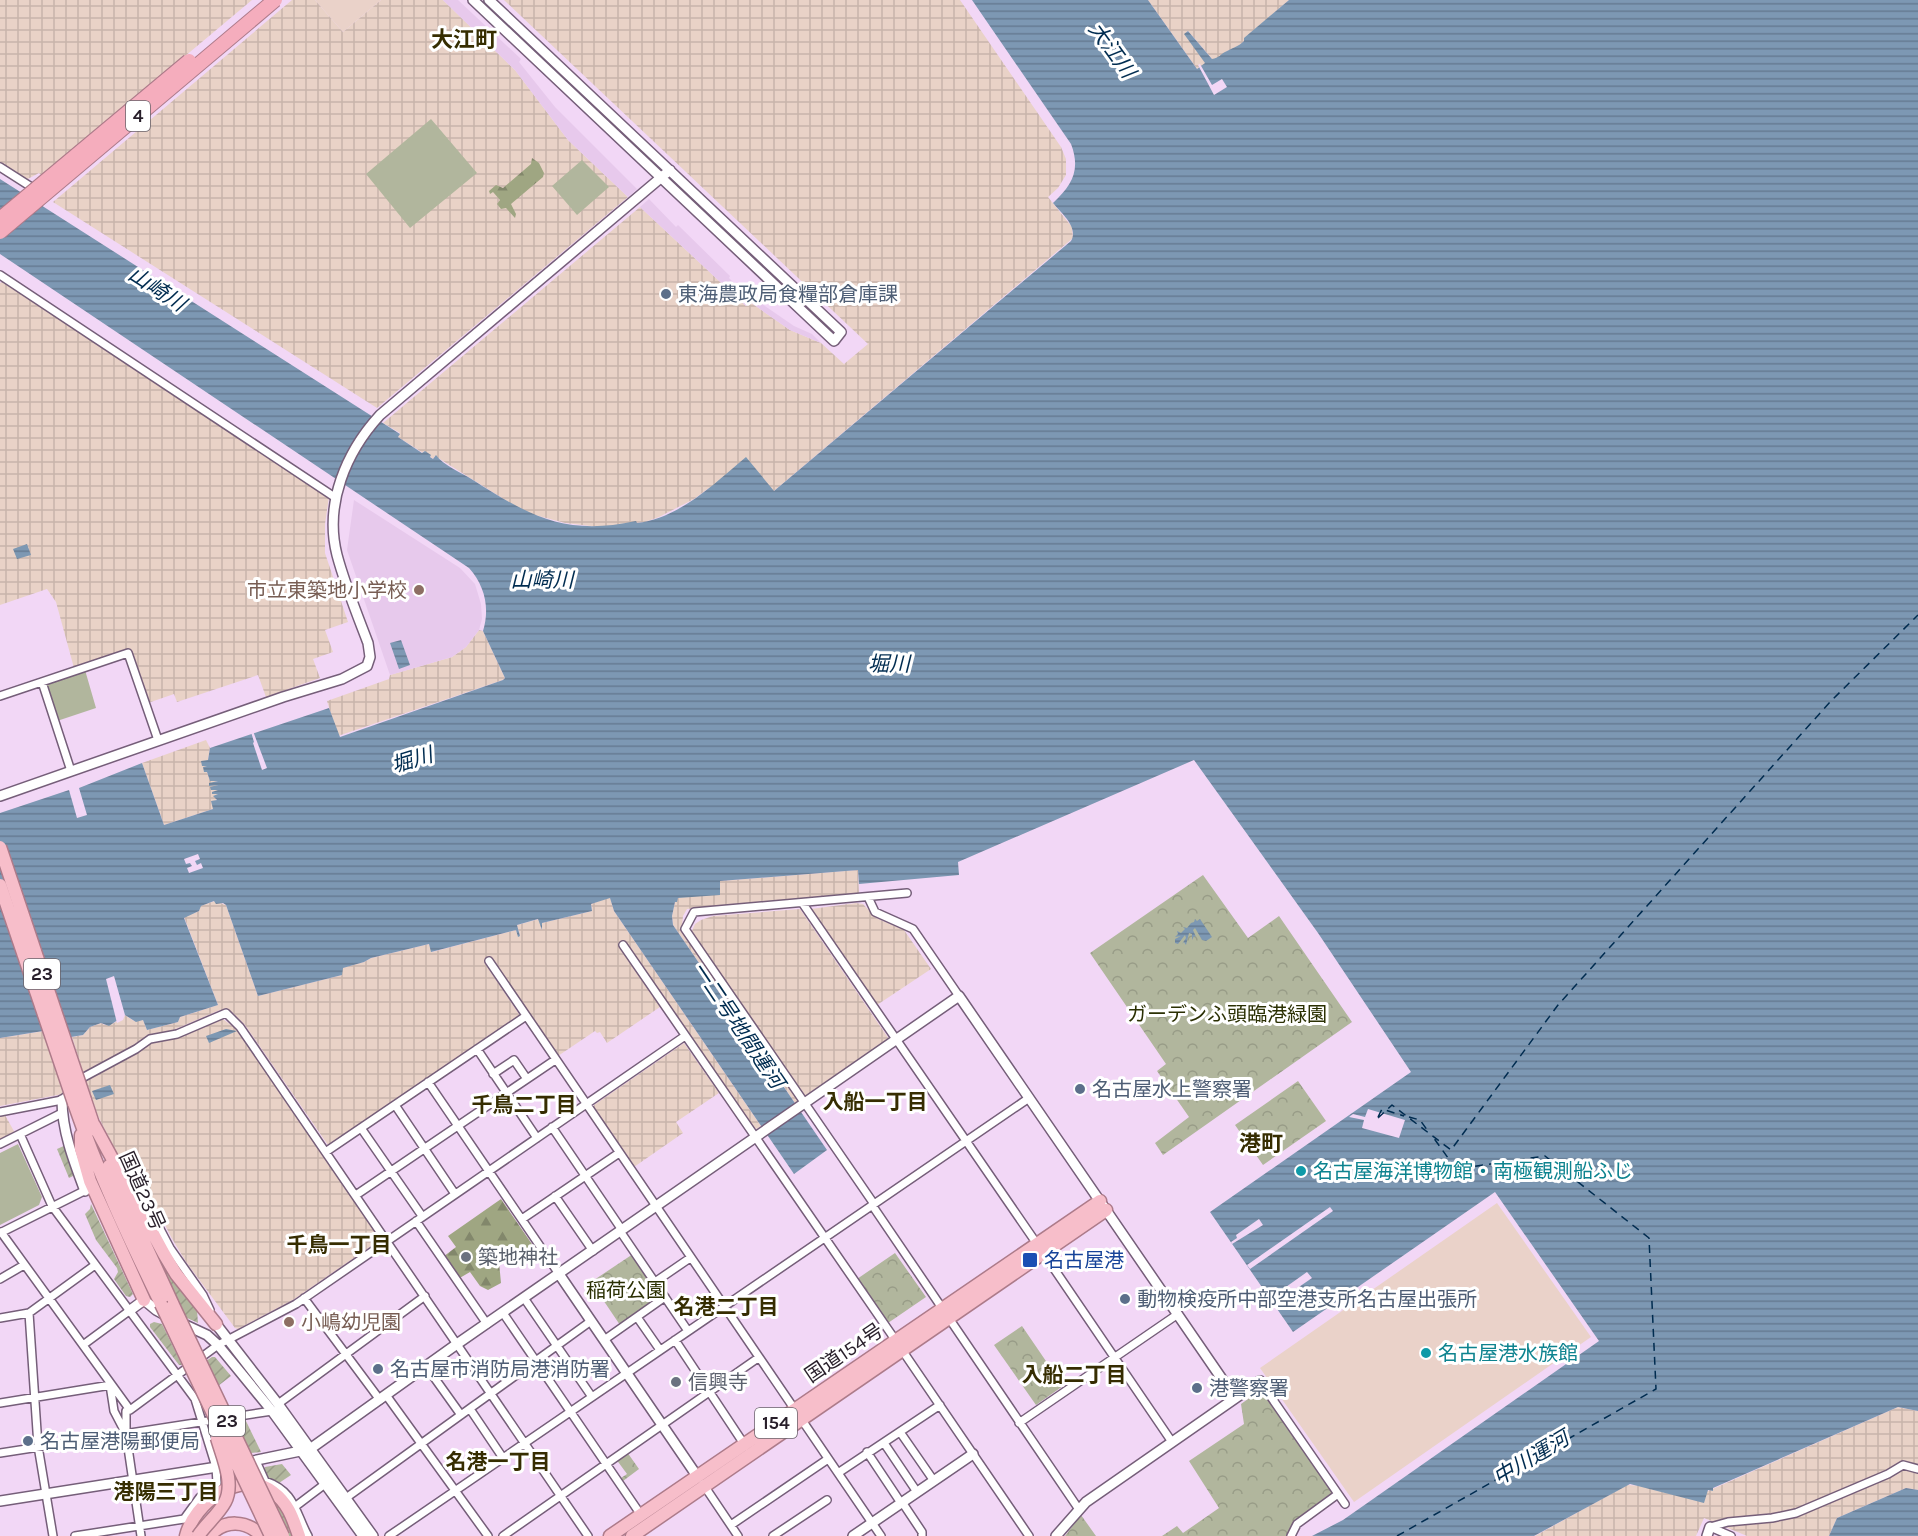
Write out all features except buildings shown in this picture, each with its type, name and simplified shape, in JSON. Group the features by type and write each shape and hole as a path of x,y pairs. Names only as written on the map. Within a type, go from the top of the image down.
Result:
{"highway":[{"name":"4","path":"0,219 262,0"},
{"name":"4","path":"0,232 275,0"},
{"name":"国道23号","path":"0,847 74,1101"},
{"name":"国道23号","path":"0,885 74,1101 88,1125 118,1216 167,1305 283,1536"},
{"name":"23","path":"88,1125 81,1149 90,1181 144,1300"},
{"name":"23","path":"88,1125 176,1274 216,1324"},
{"name":"国道154号","path":"610,1536 641,1515 701,1481 1103,1206"},
{"name":"国道23号","path":"167,1305 203,1394 271,1536"},
{"name":"23","path":"198,1536 226,1501 228,1491 225,1465 203,1394"},
{"name":"国道154号","path":"632,1536 744,1444 798,1415"},
{"path":"186,1536 190,1523 209,1500 232,1487 252,1485 268,1490 279,1498 291,1513 301,1535"},
{"path":"209,1536 219,1527 236,1523 251,1527 262,1536"}],"street":[{"path":"473,0 834,341 842,332 489,0"},
{"path":"0,167 38,191"},
{"path":"0,796 283,697 342,679 367,666 370,657 368,643 337,554 334,530 336,498 354,447 380,415 670,170"},
{"path":"0,275 336,498"},
{"path":"0,696 128,653 158,740"},
{"path":"42,682 71,771"},
{"path":"907,893 804,904 694,912 685,929 802,1105 873,1205 1078,1509"},
{"path":"868,897 875,912 913,929 1235,1398"},
{"path":"804,904 1172,1442"},
{"path":"623,945 685,1036 758,1136 1029,1536"},
{"path":"489,961 881,1536"},
{"path":"0,1501 256,1461 306,1451 959,996"},
{"path":"0,1144 62,1113 74,1101 84,1077 150,1039 177,1034 226,1013 240,1027 327,1152 588,1536"},
{"path":"327,1152 526,1016"},
{"path":"115,1412 128,1411 228,1339 304,1298 685,1036"},
{"path":"477,1049 537,1138"},
{"path":"493,1074 514,1060 527,1079"},
{"path":"356,1195 555,1060"},
{"path":"429,1082 738,1536"},
{"path":"388,1536 1029,1098"},
{"path":"0,1112 74,1101"},
{"path":"395,1105 455,1194"},
{"path":"62,1113 73,1161 86,1190 0,1232 128,1411 126,1434 141,1536"},
{"path":"552,1127 688,1331"},
{"path":"361,1128 487,1324"},
{"path":"20,1134 52,1206 195,1400 216,1467 217,1484 200,1497 184,1519 75,1536"},
{"path":"522,1219 619,1153"},
{"path":"126,1171 129,1170 170,1248 203,1295 216,1324 306,1451 346,1498 374,1536"},
{"path":"555,1196 592,1251"},
{"path":"655,1282 690,1258"},
{"path":"0,1279 24,1264"},
{"path":"0,1317 29,1313 96,1265"},
{"path":"0,1453 203,1422 275,1408 425,1296"},
{"path":"304,1298 346,1354 422,1444 488,1536"},
{"path":"524,1298 592,1397"},
{"path":"604,1340 665,1298"},
{"path":"82,1345 144,1300 156,1310 207,1335 275,1408"},
{"path":"29,1313 38,1446 52,1536"},
{"path":"502,1313 641,1515"},
{"path":"1019,1423 1178,1314"},
{"path":"637,1317 660,1350"},
{"path":"346,1498 591,1321"},
{"path":"675,1340 744,1444"},
{"path":"503,1536 758,1358"},
{"path":"426,1366 461,1415"},
{"path":"1056,1536 1078,1509 1260,1381 1345,1504"},
{"path":"0,1403 110,1385"},
{"path":"110,1385 115,1412 126,1434"},
{"path":"838,1473 940,1405"},
{"path":"470,1409 503,1458"},
{"path":"900,1432 934,1481"},
{"path":"884,1443 917,1492"},
{"path":"306,1451 325,1484 363,1536"},
{"path":"867,1452 922,1532 922,1536"},
{"path":"853,1536 973,1454"},
{"path":"731,1525 828,1459"},
{"path":"256,1461 265,1480 283,1491 296,1506 301,1535"},
{"path":"1709,1532 1728,1522 1772,1518 1796,1513 1888,1474 1903,1465 1918,1468"},
{"path":"296,1506 325,1484"},
{"path":"1291,1536 1297,1524 1338,1494"},
{"path":"773,1536 827,1500"},
{"path":"1709,1532 1731,1536"}],"shaded area":[{"path":"0,0 252,0 42,176 39,173 24,181 0,166"},
{"path":"292,0 315,0 343,32 381,0 443,0 515,70 568,140 628,197 377,408 53,202"},
{"path":"315,0 381,0 343,32"},
{"path":"443,0 458,0 521,59 519,62 555,107 637,189 628,197 568,140 515,70"},
{"path":"504,0 960,0 1061,147 1066,159 1066,175 1058,188 1048,197 1072,227 1073,238 774,491 709,488 694,499 645,522 599,527 565,523 531,514 435,456 433,459 424,451 423,453 398,437 400,433 383,423 640,207 746,306 750,302 790,330 821,343 844,364 868,344"},
{"path":"1148,0 1289,0 1245,38 1238,47 1213,60 1188,31 1185,34 1206,63 1197,69"},
{"path":"649,199 730,276 729,278 739,288 794,326 812,334 821,343 790,330 750,302 746,306 640,207"},
{"path":"5,281 329,497 325,524 325,553 348,622 325,630 333,652 313,659 320,678 266,697 258,675 177,702 174,694 148,703 130,649 74,668 56,602 47,589 0,605 0,283"},
{"name":"市立東築地小学校","path":"354,500 460,568 475,584 481,604 482,619 479,630 466,647 452,657 390,675 347,550"},
{"path":"479,630 483,631 505,678 503,680 338,736 327,701 389,679 390,675 452,657 466,647"},
{"path":"206,740 210,748 204,771 207,772 210,780 218,780 213,785 218,785 214,789 218,791 213,794 218,794 213,809 164,825 142,763"},
{"path":"858,870 859,893 687,909 683,916 682,926 686,934 799,1100 795,1103 673,925 675,902 678,898 720,881"},
{"path":"610,897 614,911 761,1126 757,1129 753,1127 626,942 619,947 660,1007 607,1043 600,1032 595,1031 558,1056 491,957 484,962 521,1017 330,1148 245,1025 232,1012 220,1010 171,1031 149,1035 134,1046 83,1072 72,1037 83,1035 90,1027 101,1023 105,1025 114,1023 125,1015 134,1021 143,1020 147,1030 178,1022 180,1017 218,1005 184,917 199,911 200,906 215,901 226,905 258,996 342,975 342,968 371,958 429,944 432,952 516,930 520,936 517,925 539,919 542,930 542,923 592,911 591,904"},
{"path":"863,904 876,918 904,930 931,969 877,1005 811,909"},
{"path":"800,909 889,1039 806,1097 691,933 695,924 713,916"},
{"path":"223,1019 239,1031 380,1237 380,1240 293,1300 238,1329 186,1262 133,1161 123,1165 98,1116 86,1081 152,1043 174,1039"},
{"path":"44,1031 63,1094 0,1106 0,1038"},
{"path":"684,1043 719,1093 676,1122 683,1133 634,1167 593,1108 594,1105"},
{"path":"5,1115 15,1133 0,1141 0,1116"},
{"name":"名古屋港水族館","path":"1497,1203 1591,1337 1354,1502 1260,1368"},
{"path":"1898,1407 1918,1411 1918,1490 1906,1488 1837,1518 1829,1536 1747,1536 1704,1518 1696,1536 1535,1536 1627,1485 1708,1491"}],"green space":[{"path":"431,119 477,173 410,228 366,174"},
{"path":"532,158 539,163 544,173 543,177 511,204 516,214 515,218 506,208 501,209 497,204 500,200 489,191 496,185 503,188 531,164"},
{"path":"582,160 609,187 577,215 552,186"},
{"path":"85,670 96,708 57,721 45,683"},
{"name":"ガーデンふ頭臨港緑園","path":"1203,875 1248,938 1279,916 1352,1022 1163,1155 1155,1143 1189,1117 1157,1071 1166,1064 1090,953"},
{"path":"1298,1081 1326,1121 1263,1165 1235,1125"},
{"path":"18,1144 42,1197 39,1205 0,1225 0,1153"},
{"path":"66,1145 75,1175 69,1178 57,1149"},
{"path":"501,1199 536,1250 524,1258 517,1248 499,1262 501,1283 488,1290 480,1286 470,1272 458,1279 443,1257 456,1247 448,1236"},
{"path":"91,1204 133,1294 130,1297 126,1296 114,1279 118,1272 117,1268 96,1240 85,1214"},
{"path":"154,1247 168,1271 197,1310 198,1323 185,1317 152,1248"},
{"path":"895,1253 926,1297 888,1323 857,1279"},
{"name":"稲荷公園","path":"633,1254 661,1297 620,1325 591,1282"},
{"path":"154,1322 162,1324 182,1365 179,1365 150,1327 150,1324"},
{"path":"1022,1326 1063,1386 1036,1405 994,1345"},
{"path":"215,1357 231,1376 218,1386 206,1361"},
{"path":"1262,1389 1334,1492 1295,1520 1288,1536 1162,1536 1177,1526 1183,1533 1219,1508 1189,1461 1244,1424 1241,1404"},
{"path":"245,1419 261,1452 251,1453 235,1420"},
{"path":"627,1452 639,1469 623,1481 621,1478 627,1474 616,1459"},
{"path":"282,1464 291,1475 279,1483 269,1479 263,1470 265,1467"},
{"path":"270,1496 281,1508 294,1536 288,1536"},
{"path":"1081,1515 1096,1536 1065,1536"}],"water":[{"path":"972,0 1148,0 1197,69 1205,63 1184,34 1188,31 1212,59 1242,43 1244,38 1289,0 1918,0 1918,1411 1898,1407 1713,1488 1713,1491 1708,1490 1704,1503 1630,1484 1534,1536 1312,1536 1343,1520 1599,1341 1495,1192 1293,1332 1210,1212 1411,1072 1318,933 1194,760 958,862 959,875 859,884 858,870 720,881 720,895 678,898 672,916 673,925 827,1150 794,1174 614,911 610,898 591,904 592,911 542,923 542,930 538,919 517,925 520,936 518,937 516,930 431,952 429,944 371,958 343,968 342,975 258,996 226,905 216,904 214,901 201,906 199,911 184,918 218,1005 180,1017 178,1022 147,1030 143,1020 136,1022 125,1015 109,1026 101,1023 90,1027 83,1035 47,1041 43,1031 0,1038 0,813 69,790 77,818 87,815 79,788 142,763 164,825 213,809 211,801 217,800 213,796 218,794 212,794 212,792 218,790 211,790 210,787 218,785 209,786 209,783 218,781 210,781 203,767 207,766 202,766 201,761 208,760 210,748 329,708 340,737 505,678 483,631 486,614 485,598 479,582 469,568 0,254 0,179 400,434 398,437 422,453 425,451 433,459 436,455 453,469 532,513 550,520 589,526 636,521 637,523 668,514 696,498 746,457 774,491 1071,241 1073,231 1071,225 1053,203 1065,190 1073,176 1075,162 1071,144","holes":["198,854 200,859 195,861 197,865 201,863 203,868 189,873 187,868 192,866 190,863 186,864 184,859"]},
{"path":"27,544 31,555 17,559 13,549"},
{"path":"401,640 410,665 399,669 390,643"},
{"path":"1195,919 1197,921 1200,919 1212,937 1206,941 1202,940 1195,928 1193,930 1196,937 1194,936 1192,940 1192,934 1189,933 1186,945 1184,942 1182,944 1186,938 1185,935 1178,944 1175,943 1175,939 1181,936 1175,937 1178,934 1177,931 1181,933 1185,929 1183,927 1187,928"},
{"path":"226,1029 237,1031 209,1043 206,1036"},
{"path":"110,1085 114,1094 96,1100 92,1091"},
{"path":"1906,1488 1918,1490 1918,1536 1829,1536 1837,1518"}],"pier":[{"path":"1200,64 1212,85 1222,79 1227,87 1214,95 1198,65"},
{"path":"253,731 267,768 262,770 253,743 251,732"},
{"path":"114,976 125,1015 123,1020 117,1023 106,979"},
{"path":"1368,1109 1405,1120 1399,1138 1362,1128 1364,1120 1349,1117 1353,1114 1365,1117"},
{"path":"1330,1207 1333,1211 1250,1269 1247,1265"},
{"path":"1259,1219 1263,1225 1232,1244 1231,1242 1237,1238 1236,1235"},
{"path":"1307,1272 1312,1278 1280,1300 1278,1298 1273,1302 1271,1300 1277,1296 1276,1294"}],"ferry route":[{"path":"1378,1118 1392,1105 1451,1150 1558,1005 1830,702 1918,615"},
{"path":"1378,1117 1382,1109 1404,1116"},
{"path":"1409,1117 1420,1120 1428,1131"},
{"path":"1397,1536 1656,1389 1649,1238 1545,1156 1456,1169 1433,1137"}],"place":[{"name":"東海農政局食糧部倉庫課","path":"666,294"},
{"name":"市立東築地小学校","path":"419,590"},
{"name":"名古屋水上警察署","path":"1080,1089"},
{"name":"名古屋海洋博物館・南極観測船ふじ","path":"1301,1171"},
{"name":"築地神社","path":"466,1257"},
{"name":"名古屋港","path":"1030,1260"},
{"name":"動物検疫所中部空港支所名古屋出張所","path":"1125,1299"},
{"name":"小嶋幼児園","path":"289,1322"},
{"name":"名古屋港水族館","path":"1426,1353"},
{"name":"名古屋市消防局港消防署","path":"378,1369"},
{"name":"信興寺","path":"676,1382"},
{"name":"港警察署","path":"1197,1388"},
{"name":"名古屋港陽郵便局","path":"28,1441"}],"district":[{"name":"大江町","path":"464,40"},
{"name":"入船一丁目","path":"875,1102"},
{"name":"千鳥二丁目","path":"524,1105"},
{"name":"港町","path":"1261,1144"},
{"name":"千鳥一丁目","path":"339,1245"},
{"name":"名港二丁目","path":"726,1307"},
{"name":"入船二丁目","path":"1074,1375"},
{"name":"名港一丁目","path":"498,1462"},
{"name":"港陽三丁目","path":"166,1492"}],"water label":[{"name":"大江川","path":"1112,50"},
{"name":"山崎川","path":"157,289"},
{"name":"山崎川","path":"542,580"},
{"name":"堀川","path":"889,664"},
{"name":"堀川","path":"412,760"},
{"name":"一二号地間運河","path":"738,1025"},
{"name":"中川運河","path":"1531,1458"}]}
